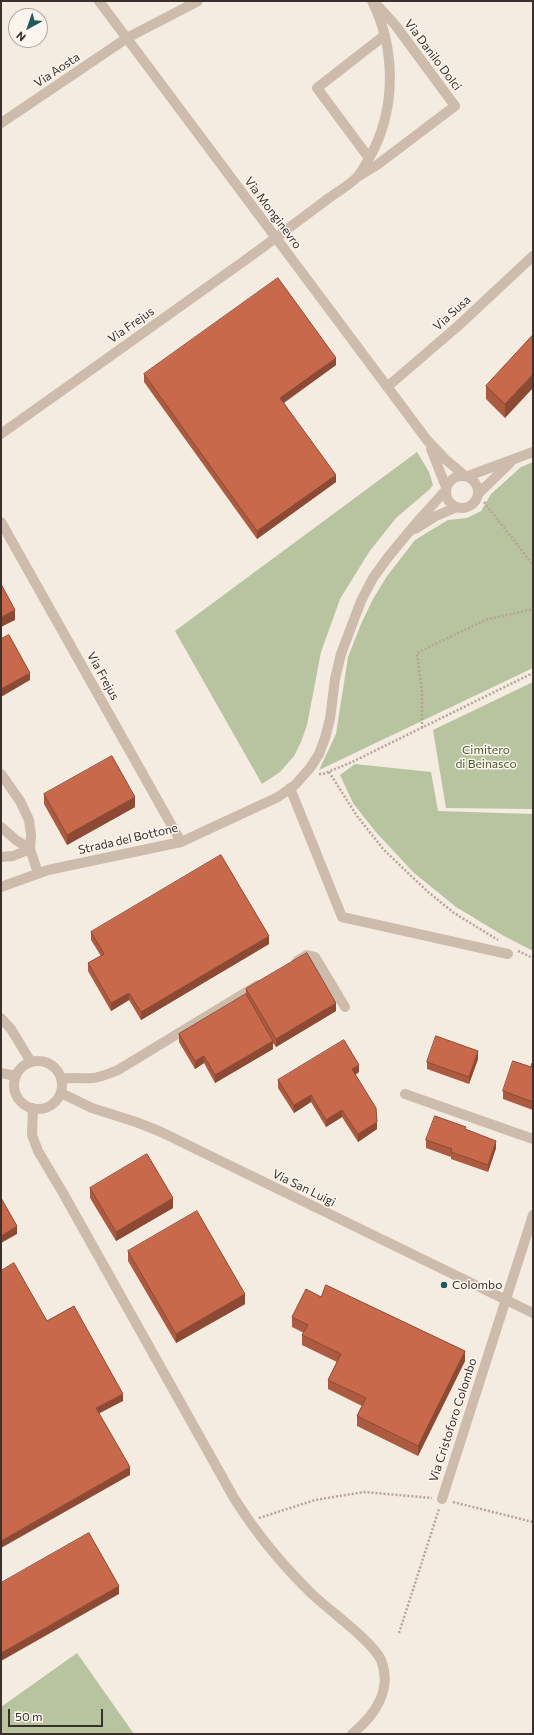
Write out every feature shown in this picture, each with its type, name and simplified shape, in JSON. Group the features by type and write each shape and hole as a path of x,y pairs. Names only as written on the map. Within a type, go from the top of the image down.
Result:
{"street":[{"name":"Via Monginevro","path":"99,1 427,440 445,459 466,476"},
{"name":"Via Aosta","path":"1,123 127,38 198,1"},
{"name":"Via Danilo Dolci","path":"357,177 369,158 383,126 388,104 390,73 385,35 380,18 372,1"},
{"name":"Via Danilo Dolci","path":"276,238 455,106 396,26 372,1"},
{"path":"369,158 317,88 385,35"},
{"name":"Via Frejus","path":"1,434 276,238"},
{"name":"Via Susa","path":"387,387 458,326 533,256"},
{"name":"Via Monginevro","path":"427,440 442,475 446,489"},
{"path":"457,507 449,501 446,489 451,479 459,475 466,476 533,452"},
{"path":"410,532 436,516 457,507 467,507 472,505 478,496 513,460"},
{"path":"466,476 476,484 478,496"},
{"name":"Strada del Bottone","path":"1,887 38,873 181,842 278,797 290,788 310,768 319,754 330,720 335,679 341,654 353,621 373,578 446,489"},
{"name":"Via Frejus","path":"1,522 181,842"},
{"path":"1,774 20,801 29,820 31,835 30,849 38,873"},
{"path":"290,788 342,917 511,951"},
{"path":"1,827 16,840 30,849"},
{"path":"1,857 13,856 30,849"},
{"path":"288,967 307,955 315,957 345,1008"},
{"path":"62,1079 71,1077 101,1077 118,1070 148,1050 268,979"},
{"path":"1,1018 11,1029 31,1062"},
{"path":"39,1061 51,1064 58,1071 62,1079 61,1093 55,1102 50,1106 44,1108 33,1108 23,1103 17,1095 14,1086 16,1076 23,1067 31,1062 39,1061"},
{"path":"1,1073 16,1076"},
{"name":"Via San Luigi","path":"61,1093 92,1108 159,1131 533,1313"},
{"path":"405,1094 533,1139"},
{"path":"33,1108 32,1135 38,1151 216,1467 249,1521 298,1580 376,1652 381,1661 384,1680 380,1701 369,1719 352,1734"},
{"name":"Via Cristoforo Colombo","path":"442,1499 533,1215"}],"path":[{"path":"478,496 533,565"},
{"path":"422,728 422,692 417,653 485,620 533,609"},
{"path":"310,768 317,773 323,774 329,772 533,673"},
{"path":"329,772 357,816 384,850 428,892 454,913 501,941"},
{"path":"511,951 533,958"},
{"path":"249,1521 315,1500 364,1492 442,1499 533,1522"},
{"name":"Via Cristoforo Colombo","path":"399,1633 442,1499"}],"green space":[{"path":"417,452 429,472 433,485 396,518 369,552 340,599 321,652 307,725 301,742 294,756 280,772 262,784 175,631"},
{"path":"533,462 533,668 319,770 336,734 348,657 373,599 387,576 415,540 448,520 467,518 481,511 491,494 521,467"},
{"name":"Cimitero di Beinasco","path":"533,682 532,809 446,808 433,730"},
{"path":"355,764 431,772 438,811 533,814 533,951 504,936 456,907 413,872 375,831 353,803 340,775"},
{"path":"77,1653 134,1734 1,1734 1,1707"}],"building":[{"path":"278,278 336,358 280,398 336,475 257,531 144,374"},
{"path":"533,335 533,374 505,404 486,386"},
{"path":"1,584 15,610 1,617"},
{"path":"9,635 30,673 1,689 1,639"},
{"path":"112,756 135,797 67,835 44,794"},
{"path":"221,855 269,936 141,1012 129,993 111,1003 88,963 104,954 91,932"},
{"path":"307,953 336,1003 276,1039 246,989"},
{"path":"246,994 273,1041 215,1075 204,1056 195,1061 179,1034"},
{"path":"436,1036 478,1051 469,1077 427,1062"},
{"path":"344,1040 359,1065 352,1069 376,1108 377,1122 358,1134 342,1110 326,1120 311,1095 294,1105 278,1080"},
{"path":"513,1061 531,1067 533,1063 533,1102 503,1091"},
{"path":"435,1116 466,1127 465,1129 496,1141 488,1165 451,1152 452,1149 426,1140"},
{"path":"147,1154 173,1198 116,1232 90,1188"},
{"path":"1,1198 17,1226 1,1236"},
{"path":"197,1211 245,1294 176,1334 128,1251"},
{"path":"14,1263 47,1321 74,1306 123,1394 96,1408 130,1467 1,1541 1,1271"},
{"path":"326,1285 465,1351 418,1446 357,1416 366,1398 328,1380 341,1354 302,1335 308,1325 292,1317 306,1289 321,1297"},
{"path":"89,1533 119,1586 1,1653 1,1583"}],"place":[{"name":"Colombo","path":"444,1285"}]}
